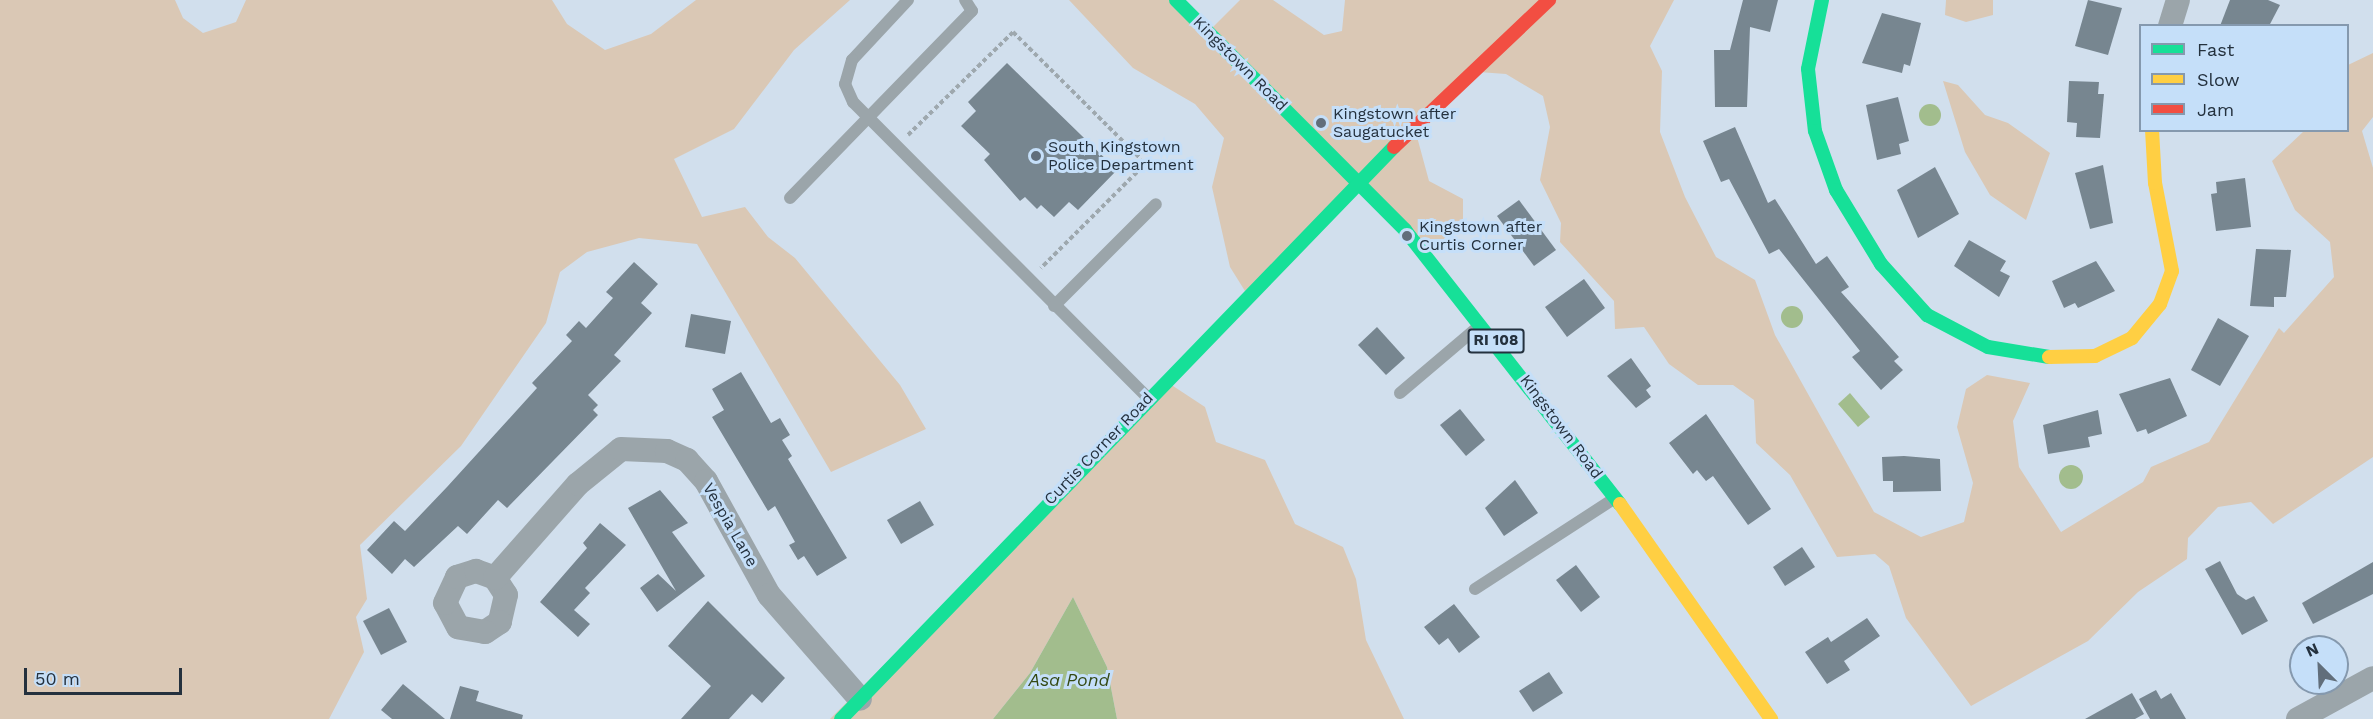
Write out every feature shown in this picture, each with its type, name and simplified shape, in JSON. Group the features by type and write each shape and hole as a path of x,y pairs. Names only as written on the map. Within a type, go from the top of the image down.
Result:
{"street":[{"name":"Kingstown Road","path":"1176,0 1360,182 1482,324 1616,498 1772,719"},
{"name":"Curtis Corner Road","path":"841,719 1148,398 1446,93 1549,0"},
{"path":"1822,0 1808,69 1815,131 1836,190 1881,264 1927,315 1988,347 2044,357 2095,356 2132,338 2160,304 2172,272 2155,183 2152,132"},
{"path":"2171,24 2178,0"},
{"name":"Vespia Lane","path":"495,578 605,460 621,449 667,451 687,460 706,481 769,596 860,699"},
{"path":"2298,719 2373,678"}],"lane":[{"path":"908,0 852,60 845,84 868,120 895,148 1148,398"},
{"path":"790,198 972,12 965,0"},
{"path":"1054,306 1156,204"},
{"path":"1400,393 1482,324"},
{"path":"1475,589 1616,498"}],"path":[{"path":"895,148 1013,32 1142,167 1029,281"}],"shaded area":[{"path":"0,0 175,0 183,18 203,33 236,22 246,0 552,0 567,24 605,50 651,34 696,0 850,0 794,50 734,129 674,159 702,217 745,207 768,237 795,258 900,385 926,429 831,472 697,244 639,238 587,252 560,272 546,323 461,446 360,545 367,599 356,617 364,652 329,719 0,719"},
{"path":"1069,0 1178,0 1211,29 1240,0 1273,0 1324,35 1342,31 1345,0 1674,0 1650,46 1662,71 1660,132 1685,197 1716,257 1755,280 1775,335 1874,512 1921,537 1964,522 1973,483 1957,427 1966,389 1987,375 2030,383 2013,421 2019,467 2061,532 2143,482 2151,467 2209,442 2279,328 2284,333 2334,277 2330,242 2295,210 2272,161 2303,132 2349,132 2349,65 2373,53 2373,117 2362,131 2373,168 2373,457 2273,524 2251,502 2218,507 2188,538 2187,559 2138,592 2088,641 1971,706 1906,618 1889,566 1875,554 1837,557 1790,475 1756,443 1754,400 1733,385 1698,385 1669,364 1644,327 1615,329 1614,301 1560,242 1561,223 1540,180 1550,127 1543,96 1506,74 1465,71 1413,122 1429,181 1463,199 1463,221 1431,251 1365,187 1245,291 1230,267 1212,187 1224,138 1195,104 1133,68"},
{"path":"1946,0 1993,0 1993,15 1966,22 1945,15"},
{"path":"1943,81 1958,85 1985,115 2008,123 2050,153 2026,220 1990,195 1965,152"},
{"path":"1167,382 1205,407 1216,442 1265,460 1295,524 1343,547 1356,579 1366,640 1404,719 1117,719 1107,667 1073,597 1030,673 993,719 830,719"}],"water":[{"path":"1926,104 1934,104 1941,111 1941,119 1934,126 1926,126 1919,119 1919,111"},
{"path":"1788,306 1796,306 1803,313 1803,321 1796,328 1788,328 1781,321 1781,313"},
{"path":"1850,393 1870,417 1858,427 1838,404"},
{"path":"2071,465 2079,469 2083,477 2079,485 2071,489 2063,485 2059,477 2063,469"},
{"name":"Asa Pond","path":"1073,597 1107,667 1117,719 993,719 1030,673"}],"building":[{"path":"1743,0 1778,0 1770,32 1750,27 1747,107 1715,107 1714,50 1730,50"},
{"path":"2088,0 2122,8 2108,55 2075,46"},
{"path":"2230,0 2268,0 2280,5 2270,24 2221,24"},
{"path":"1882,13 1921,23 1910,66 1904,64 1902,73 1862,63"},
{"path":"1007,63 1117,170 1078,210 1069,202 1054,217 1041,205 1037,209 1025,197 1020,201 984,160 990,154 961,126 976,111 968,102"},
{"path":"2069,81 2099,82 2098,94 2104,94 2100,138 2076,137 2077,123 2067,122"},
{"path":"1898,97 1909,141 1899,144 1901,154 1877,160 1866,105"},
{"path":"1735,127 1768,203 1775,199 1816,264 1827,256 1849,287 1841,292 1899,357 1894,361 1903,370 1881,390 1852,357 1860,351 1779,249 1769,254 1729,179 1721,182 1703,141"},
{"path":"2103,165 2113,223 2090,229 2075,173"},
{"path":"1935,167 1959,214 1918,238 1897,190"},
{"path":"2245,178 2251,227 2216,231 2211,194 2217,193 2216,182"},
{"path":"1519,200 1556,250 1534,266 1497,216"},
{"path":"1969,240 2006,261 2000,271 2010,276 1999,297 1954,266"},
{"path":"2256,249 2291,250 2286,297 2274,297 2274,307 2250,306"},
{"path":"2096,261 2115,291 2078,308 2075,303 2064,308 2052,281"},
{"path":"634,262 658,284 641,303 652,313 614,355 621,361 588,395 598,405 593,410 598,415 507,508 498,500 467,534 458,526 414,567 405,559 392,574 367,550 394,521 405,531 447,487 537,388 532,383 572,341 566,335 579,321 586,328 613,298 606,292"},
{"path":"1584,279 1605,308 1567,337 1545,307"},
{"path":"691,314 731,321 725,354 685,347"},
{"path":"2218,318 2249,336 2220,386 2191,370"},
{"path":"1377,327 1405,358 1386,375 1358,345"},
{"path":"1631,358 1651,386 1646,390 1651,397 1636,408 1607,376"},
{"path":"741,372 771,423 780,418 790,435 782,440 792,456 788,459 847,558 817,576 804,556 798,560 789,545 795,542 775,506 768,511 712,417 724,410 712,389"},
{"path":"2170,378 2187,416 2148,434 2146,429 2137,432 2119,394"},
{"path":"1460,409 1485,440 1466,456 1440,425"},
{"path":"2098,410 2102,434 2088,437 2090,447 2048,454 2043,425"},
{"path":"1706,414 1771,509 1748,525 1713,476 1706,481 1697,470 1693,474 1669,443"},
{"path":"1882,457 1940,459 1941,491 1893,492 1893,481 1883,481"},
{"path":"1515,480 1538,513 1504,536 1485,508"},
{"path":"660,490 688,523 672,532 705,576 657,612 640,588 658,574 676,591 628,508"},
{"path":"920,501 934,525 901,544 887,520"},
{"path":"600,523 626,545 585,588 590,593 574,610 590,624 578,637 540,602 587,548 583,543"},
{"path":"1802,547 1815,567 1785,586 1773,567"},
{"path":"2220,561 2237,594 2246,600 2254,596 2268,621 2242,635 2205,569"},
{"path":"2373,562 2373,594 2313,624 2302,603"},
{"path":"1576,565 1600,597 1581,612 1556,580"},
{"path":"708,601 785,678 762,703 752,694 729,719 681,719 711,686 668,646"},
{"path":"1454,604 1480,637 1459,653 1448,638 1439,645 1424,627"},
{"path":"389,608 407,642 381,655 363,621"},
{"path":"1867,618 1880,636 1844,661 1850,670 1827,684 1805,652 1828,637 1831,642"},
{"path":"1549,672 1563,693 1533,712 1519,691"},
{"path":"403,684 445,719 392,719 381,710"},
{"path":"460,686 479,691 476,701 523,715 522,719 450,719"},
{"path":"2156,690 2161,699 2171,693 2186,719 2150,719 2139,699"},
{"path":"2132,693 2144,714 2135,719 2085,719"}],"traffic: fast":[{"path":"1176,0 1405,230 1620,504"},
{"path":"1822,0 1808,69 1815,131 1836,190 1881,264 1927,315 1988,347 2049,357"},
{"path":"841,719 1394,147"}],"traffic: slow":[{"path":"2049,357 2095,356 2132,338 2160,304 2172,271 2155,183 2152,132"},
{"path":"1620,504 1771,719"}],"traffic: jam":[{"path":"1394,147 1549,0"}],"place":[{"name":"Kingstown after Saugatucket","path":"1321,123"},
{"name":"South Kingstown Police Department","path":"1036,156"},
{"name":"Kingstown after Curtis Corner","path":"1407,236"}]}
